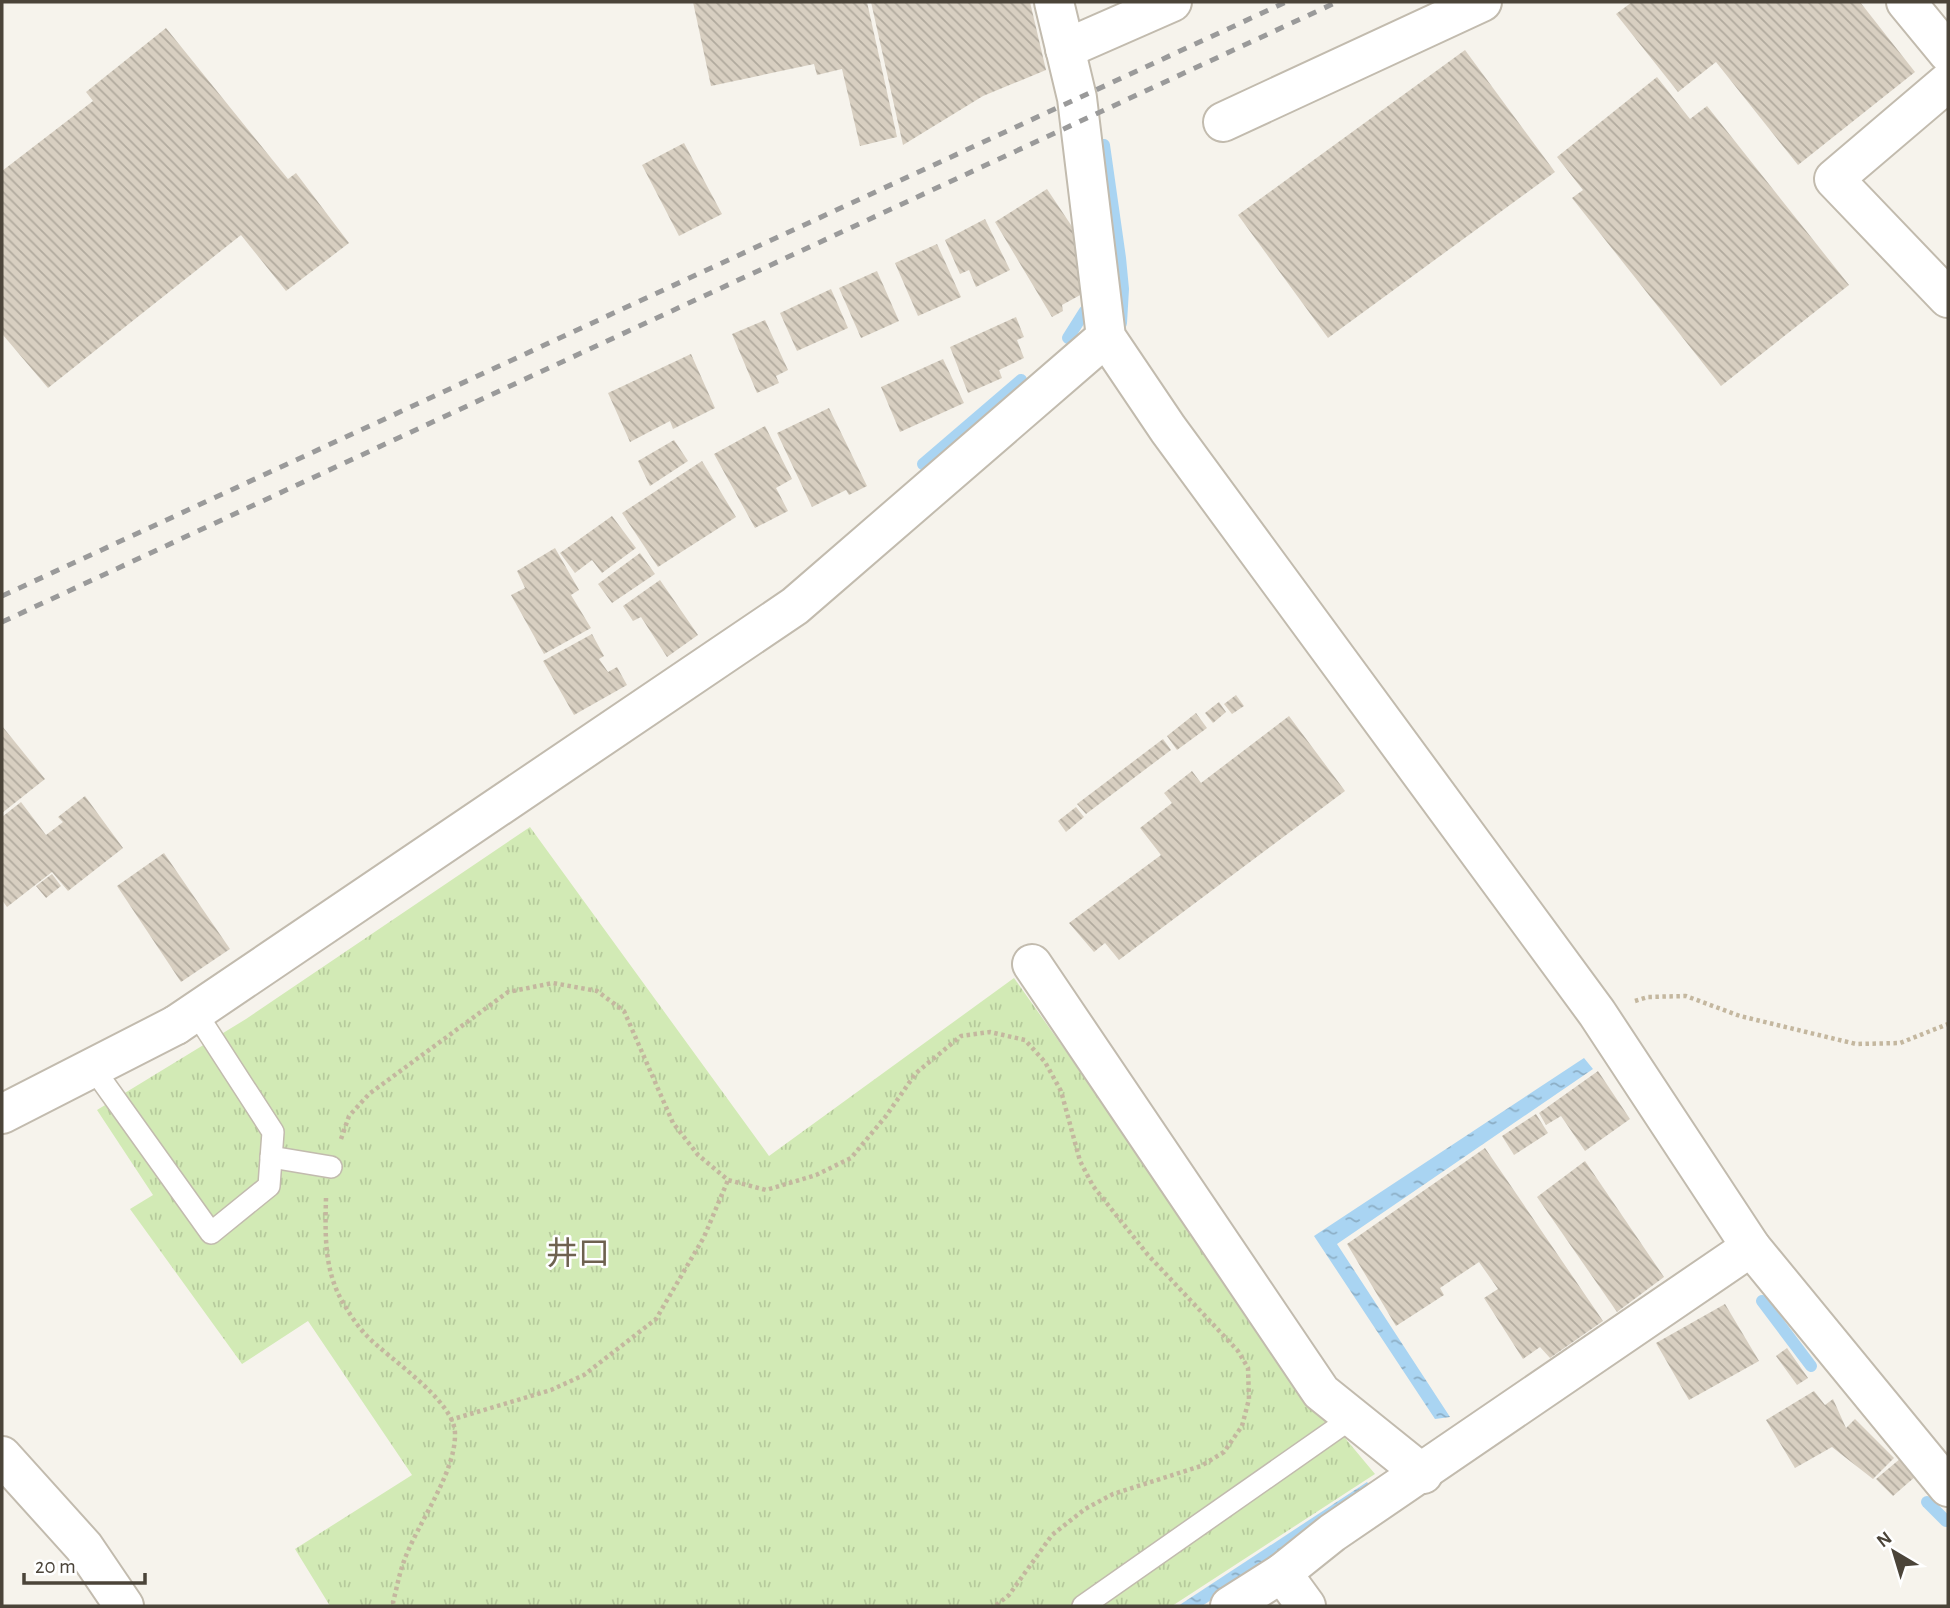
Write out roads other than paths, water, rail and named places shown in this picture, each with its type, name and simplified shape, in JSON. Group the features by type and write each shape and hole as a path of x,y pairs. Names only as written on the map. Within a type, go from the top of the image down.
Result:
{"street":[{"path":"1054,2 1080,120 1106,337 1176,441 1597,1013 1751,1247 1948,1487"},
{"path":"1065,49 1172,2"},
{"path":"1223,122 1482,2"},
{"path":"1906,2 1948,53"},
{"path":"1948,82 1834,179 1948,299"},
{"path":"2,1114 186,1019 795,606 1106,337"},
{"path":"1032,964 1321,1392 1423,1474"},
{"path":"1230,1606 1282,1573 1332,1533 1423,1474 1751,1247"},
{"path":"2,1456 83,1547 124,1606"},
{"path":"1282,1573 1306,1606"}],"lane":[{"path":"93,1068 211,1233 269,1186 273,1132 186,1019"},
{"path":"271,1157 331,1167"},
{"path":"1083,1606 1353,1417"}],"water":[{"path":"1584,1058 1593,1069 1337,1244 1450,1417 1435,1419 1314,1236"},
{"path":"1367,1482 1375,1492 1202,1606 1178,1606"}],"waterway":[{"path":"1104,145 1123,289 1121,323"},
{"path":"1068,338 1085,311"},
{"path":"923,464 1021,380"},
{"path":"1762,1301 1811,1366"},
{"path":"1927,1502 1946,1521"}],"railway":[{"path":"2,596 1286,2"},
{"path":"2,622 1337,2"}],"district":[{"name":"井口","path":"578,1253"}]}
